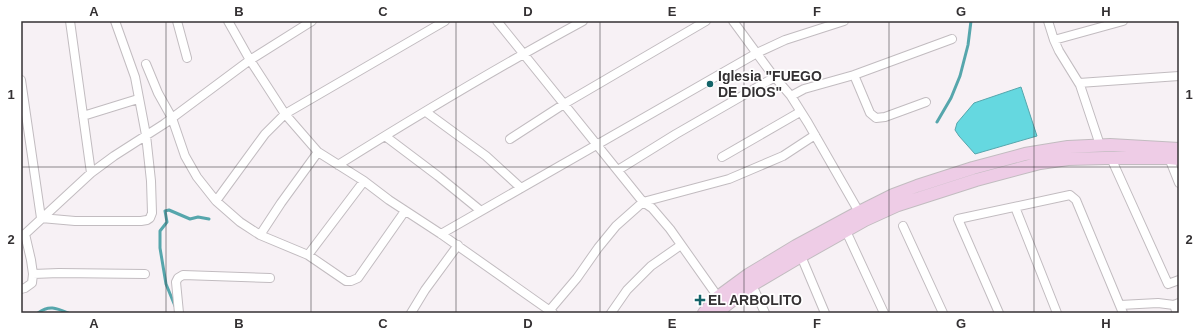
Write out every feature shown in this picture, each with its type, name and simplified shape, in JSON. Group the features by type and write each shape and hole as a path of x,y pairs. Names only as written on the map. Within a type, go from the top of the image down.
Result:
{"street":[{"path":"70,21 91,173"},
{"path":"41,218 141,221 150,218 152,213 149,134 138,99 135,77 115,21"},
{"path":"177,21 187,58"},
{"path":"228,21 250,60 285,114 318,152 364,181 405,211 458,245 551,312 616,226 643,202 729,179 783,156 816,136"},
{"path":"21,289 32,283 33,274 31,260 23,234 91,173 114,156 164,124 250,60 312,21"},
{"path":"216,200 266,134 285,114 444,21"},
{"path":"496,21 643,202 652,208 670,229 718,297"},
{"path":"338,165 523,54 583,21"},
{"path":"510,139 564,104 706,21"},
{"path":"733,21 791,96 816,136 859,212"},
{"path":"441,234 757,53 785,40 844,21"},
{"path":"1048,21 1059,51 1079,83 1100,146"},
{"path":"1054,40 1123,21"},
{"path":"791,96 804,89 854,75 952,39"},
{"path":"146,64 158,93 172,118 185,156 197,177 216,200 240,222 260,235 308,255 346,281 355,280 358,278 405,211"},
{"path":"854,75 870,114 876,118 885,118 926,102"},
{"path":"1079,83 1179,76"},
{"path":"618,170 676,134 775,77"},
{"path":"21,80 41,218"},
{"path":"83,116 138,99"},
{"path":"426,112 486,156 521,188"},
{"path":"722,157 800,112"},
{"path":"385,136 481,211"},
{"path":"704,313 718,297 748,275 789,250 859,212 911,188 972,168 1025,154 1068,147 1100,146 1179,149"},
{"path":"260,235 318,152"},
{"path":"1111,158 1168,284 1179,280"},
{"path":"718,313 752,285 865,220 898,204 976,180 1040,163 1068,159 1111,158 1174,159 1179,183"},
{"path":"308,255 364,181"},
{"path":"999,313 958,219 1070,195 1076,200 1122,309 1158,303 1176,307"},
{"path":"1015,207 1057,313"},
{"path":"903,226 943,313"},
{"path":"846,232 884,313"},
{"path":"411,313 425,290 458,245"},
{"path":"611,313 627,290 650,266 681,245"},
{"path":"801,256 825,313"},
{"path":"33,274 145,274"},
{"path":"179,313 176,282 178,278 183,275 270,278"},
{"path":"752,285 765,313"}],"water":[{"path":"1021,87 1037,136 975,154 955,130 957,123 974,103"}],"waterway":[{"path":"937,122 951,98 960,76 968,45 971,21"},
{"path":"175,306 166,284 160,248 160,231 167,222 165,211 169,210 190,219 198,217 209,219"},
{"path":"38,313 49,308 68,313"}],"place":[{"name":"Iglesia \"FUEGO DE DIOS\"","path":"710,84"},
{"name":"EL ARBOLITO","path":"700,300"}]}
